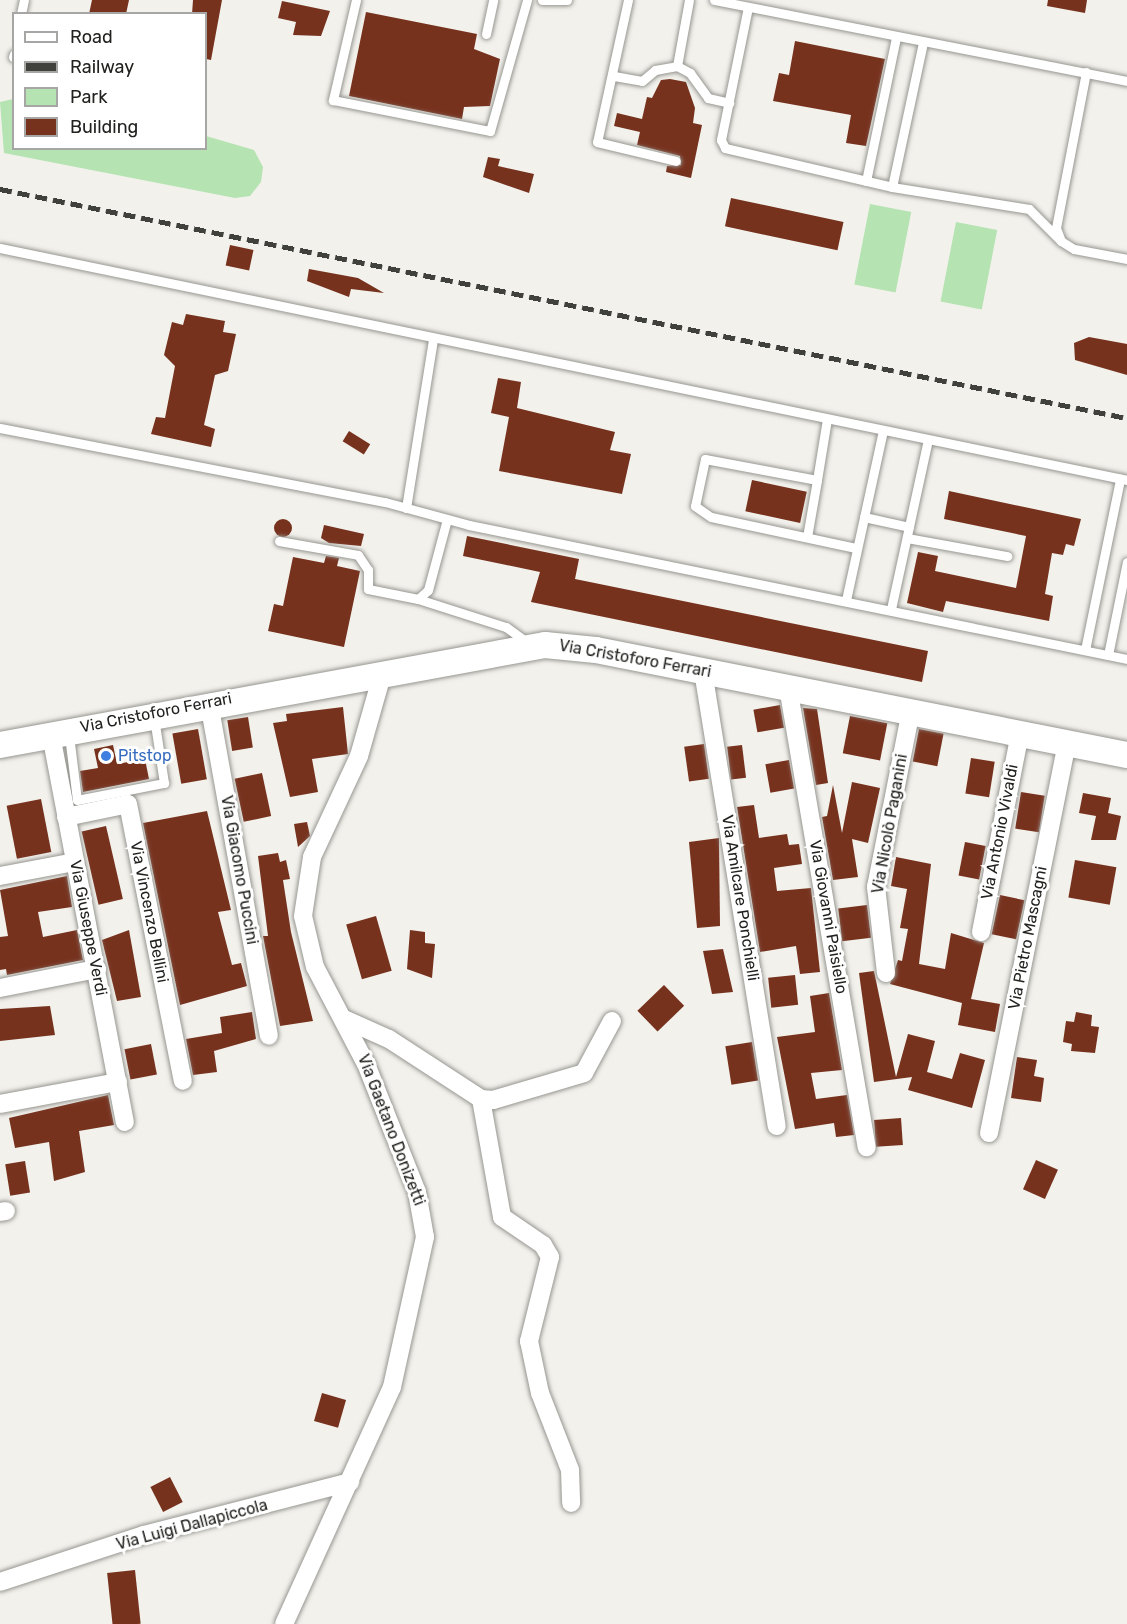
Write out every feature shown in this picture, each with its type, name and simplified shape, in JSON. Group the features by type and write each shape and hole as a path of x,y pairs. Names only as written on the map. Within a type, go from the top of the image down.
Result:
{"main road":[{"name":"Via Cristoforo Ferrari","path":"0,745 209,703 532,646 586,648 1127,755"}],"street":[{"name":"Via Amilcare Ponchielli","path":"703,671 777,1126"},
{"name":"Via Gaetano Donizetti","path":"284,1624 350,1482 398,1369 425,1232 417,1192 344,1018 313,962 303,923 304,888 314,851 362,747 384,672"},
{"name":"Via Giovanni Paisiello","path":"788,687 867,1147"},
{"name":"Via Giacomo Puccini","path":"209,703 269,1036"},
{"name":"Via Nicolò Paganini","path":"886,973 876,887 911,711"},
{"name":"Via Giuseppe Verdi","path":"59,732 66,817 125,1122"},
{"name":"Via Antonio Vivaldi","path":"981,932 1020,733"},
{"name":"Via Pietro Mascagni","path":"989,1133 1067,742"},
{"name":"Via Vincenzo Bellini","path":"66,817 128,804 183,1081"},
{"path":"0,876 75,862"},
{"path":"0,988 97,969"},
{"path":"344,1018 383,1035 481,1099 505,1099 584,1073 612,1021"},
{"path":"0,1104 118,1082"},
{"path":"481,1099 502,1217 543,1245 550,1257 529,1341 540,1393 570,1470 571,1503"},
{"name":"Via Luigi Dallapiccola","path":"0,1582 144,1535 350,1482"}],"lane":[{"path":"356,0 333,100 490,131 527,0"},
{"path":"486,34 493,0"},
{"path":"542,0 567,0"},
{"path":"628,0 614,76 597,142 676,161"},
{"path":"677,66 689,0"},
{"path":"714,0 1127,81"},
{"path":"748,7 729,103 725,148 892,187 1029,208 1061,241 1127,259"},
{"path":"866,181 896,37"},
{"path":"892,187 923,42"},
{"path":"614,76 642,81 655,70 677,66 690,73 708,98 729,103"},
{"path":"1061,241 1056,228 1086,72"},
{"path":"0,248 1124,480 1085,650"},
{"path":"406,508 433,339"},
{"path":"807,537 827,419"},
{"path":"0,428 406,508 447,519 1127,659"},
{"path":"846,600 883,430"},
{"path":"891,609 928,440"},
{"path":"817,480 705,459 695,506 711,517 856,548"},
{"path":"864,517 909,527"},
{"path":"418,599 428,590 447,519"},
{"path":"907,538 1007,556"},
{"path":"279,541 358,555 368,570 369,590 418,599 506,627 532,646"},
{"path":"1108,655 1127,562"},
{"path":"59,732 77,800 164,783 154,714"}],"green space":[{"path":"12,99 12,150 207,150 207,136 254,150 263,167 261,182 250,196 235,198 4,153 0,102"},
{"path":"870,204 911,212 896,293 854,284"},
{"path":"956,222 997,230 982,310 941,302"}],"building":[{"path":"92,0 129,0 126,12 89,12"},
{"path":"193,0 222,0 211,60 207,59 207,12 192,12"},
{"path":"1048,0 1087,0 1085,13 1047,6"},
{"path":"282,1 330,11 321,36 293,35 296,22 278,18"},
{"path":"366,12 477,34 474,49 500,59 490,106 464,107 462,119 349,96"},
{"path":"795,41 885,59 866,146 846,143 851,115 773,101 779,73 789,75"},
{"path":"661,80 686,82 695,108 693,123 702,125 691,178 666,172 667,166 681,165 680,156 637,145 640,132 614,126 617,113 642,119 647,97 652,98"},
{"path":"488,157 500,159 498,166 534,174 529,193 483,177"},
{"path":"731,198 843,222 837,250 725,226"},
{"path":"230,245 253,250 249,271 226,266"},
{"path":"309,269 358,278 384,293 351,289 349,297 307,281"},
{"path":"186,314 225,321 223,332 236,334 228,371 215,375 204,425 215,429 211,447 151,434 156,417 165,418 175,366 164,355 172,322 183,325"},
{"path":"1089,337 1127,344 1127,375 1075,360 1074,343"},
{"path":"498,378 521,382 517,408 615,432 610,450 631,454 622,494 499,471 509,417 491,413"},
{"path":"349,431 370,444 364,454 343,441"},
{"path":"752,480 807,492 800,523 745,511"},
{"path":"949,491 1081,519 1074,546 1066,544 1063,555 1052,553 1045,594 1053,596 1049,621 946,601 943,612 907,603 918,552 938,556 935,571 1016,588 1026,536 944,519"},
{"path":"283,519 289,522 292,528 289,534 283,537 277,534 274,528 277,522"},
{"path":"324,525 364,534 361,546 329,543 321,538"},
{"path":"467,536 579,559 575,579 928,651 922,682 531,602 540,572 463,556"},
{"path":"326,556 339,558 337,566 360,571 344,647 268,631 274,604 283,606 293,557 324,563"},
{"path":"780,705 784,728 757,732 753,710"},
{"path":"343,707 348,754 312,759 318,792 290,797 273,723 287,721 286,714"},
{"path":"803,708 817,709 828,783 816,785"},
{"path":"850,716 887,723 880,761 843,753"},
{"path":"248,717 253,748 232,751 227,720"},
{"path":"198,729 207,779 181,784 172,734"},
{"path":"919,729 944,734 937,766 913,761"},
{"path":"704,744 709,779 689,781 684,747"},
{"path":"113,745 117,764 145,759 149,779 83,792 80,771 98,768 94,749"},
{"path":"742,745 746,778 731,780 727,747"},
{"path":"971,758 995,762 989,797 965,794"},
{"path":"789,760 794,789 770,793 765,764"},
{"path":"262,773 271,816 244,822 235,779"},
{"path":"852,782 880,788 868,843 852,839 858,877 833,880 822,817 827,816 833,785 842,833"},
{"path":"1021,792 1045,796 1039,832 1015,829"},
{"path":"1083,793 1111,798 1108,813 1121,816 1116,840 1091,840 1096,816 1079,813"},
{"path":"41,799 51,852 17,859 7,806"},
{"path":"754,805 759,838 787,834 789,845 799,844 802,864 774,868 777,891 811,888 820,972 800,974 796,946 760,952 737,807"},
{"path":"207,811 231,910 218,912 232,965 241,963 247,986 180,1005 143,823"},
{"path":"307,822 310,836 298,847 294,824"},
{"path":"106,826 123,899 99,905 82,832"},
{"path":"719,838 720,926 697,928 689,842"},
{"path":"965,842 986,846 979,879 959,875"},
{"path":"278,853 280,862 286,860 290,879 283,880 291,932 313,1021 280,1026 263,936 268,936 258,856"},
{"path":"896,857 931,864 919,964 945,969 951,933 984,943 971,999 1000,1004 995,1032 958,1025 962,1003 890,984 898,960 902,961 908,929 900,928 907,889 891,886"},
{"path":"1075,860 1116,867 1110,905 1068,897"},
{"path":"67,876 72,907 38,912 43,937 77,930 83,960 7,975 6,969 0,970 0,937 8,936 0,890"},
{"path":"1000,895 1024,900 1016,939 992,934"},
{"path":"867,905 871,938 842,941 838,909"},
{"path":"376,916 392,971 362,979 346,925"},
{"path":"129,930 141,997 117,1001 102,940"},
{"path":"410,930 425,932 425,943 435,944 432,978 407,969"},
{"path":"723,949 733,992 712,994 703,951"},
{"path":"874,971 896,1077 908,1034 935,1041 927,1072 952,1079 960,1053 985,1060 972,1108 908,1090 912,1077 874,1082 859,973"},
{"path":"795,975 798,1005 771,1008 768,978"},
{"path":"664,985 684,1006 658,1032 637,1011"},
{"path":"829,993 842,1070 811,1073 816,1099 847,1095 854,1135 836,1137 834,1123 795,1129 777,1037 815,1032 810,996"},
{"path":"50,1006 55,1035 0,1041 0,1009"},
{"path":"252,1012 256,1039 214,1051 217,1072 193,1075 186,1039 222,1033 220,1017"},
{"path":"1076,1012 1092,1015 1091,1026 1099,1027 1095,1053 1071,1051 1072,1044 1063,1042 1066,1021 1074,1022"},
{"path":"752,1042 758,1081 731,1085 725,1046"},
{"path":"151,1044 157,1074 130,1080 124,1049"},
{"path":"1017,1057 1037,1060 1034,1076 1044,1078 1041,1102 1011,1098"},
{"path":"108,1095 114,1125 79,1131 85,1172 54,1181 49,1142 15,1148 9,1118"},
{"path":"901,1118 903,1145 876,1147 874,1120"},
{"path":"1036,1160 1058,1170 1045,1199 1023,1189"},
{"path":"25,1161 30,1193 10,1196 5,1164"},
{"path":"322,1393 346,1400 338,1428 314,1421"},
{"path":"170,1477 183,1502 163,1512 150,1487"},
{"path":"135,1570 141,1624 113,1624 107,1573"}],"railway":[{"path":"0,189 1127,418"}],"place":[{"name":"Pitstop","path":"106,756"}]}
